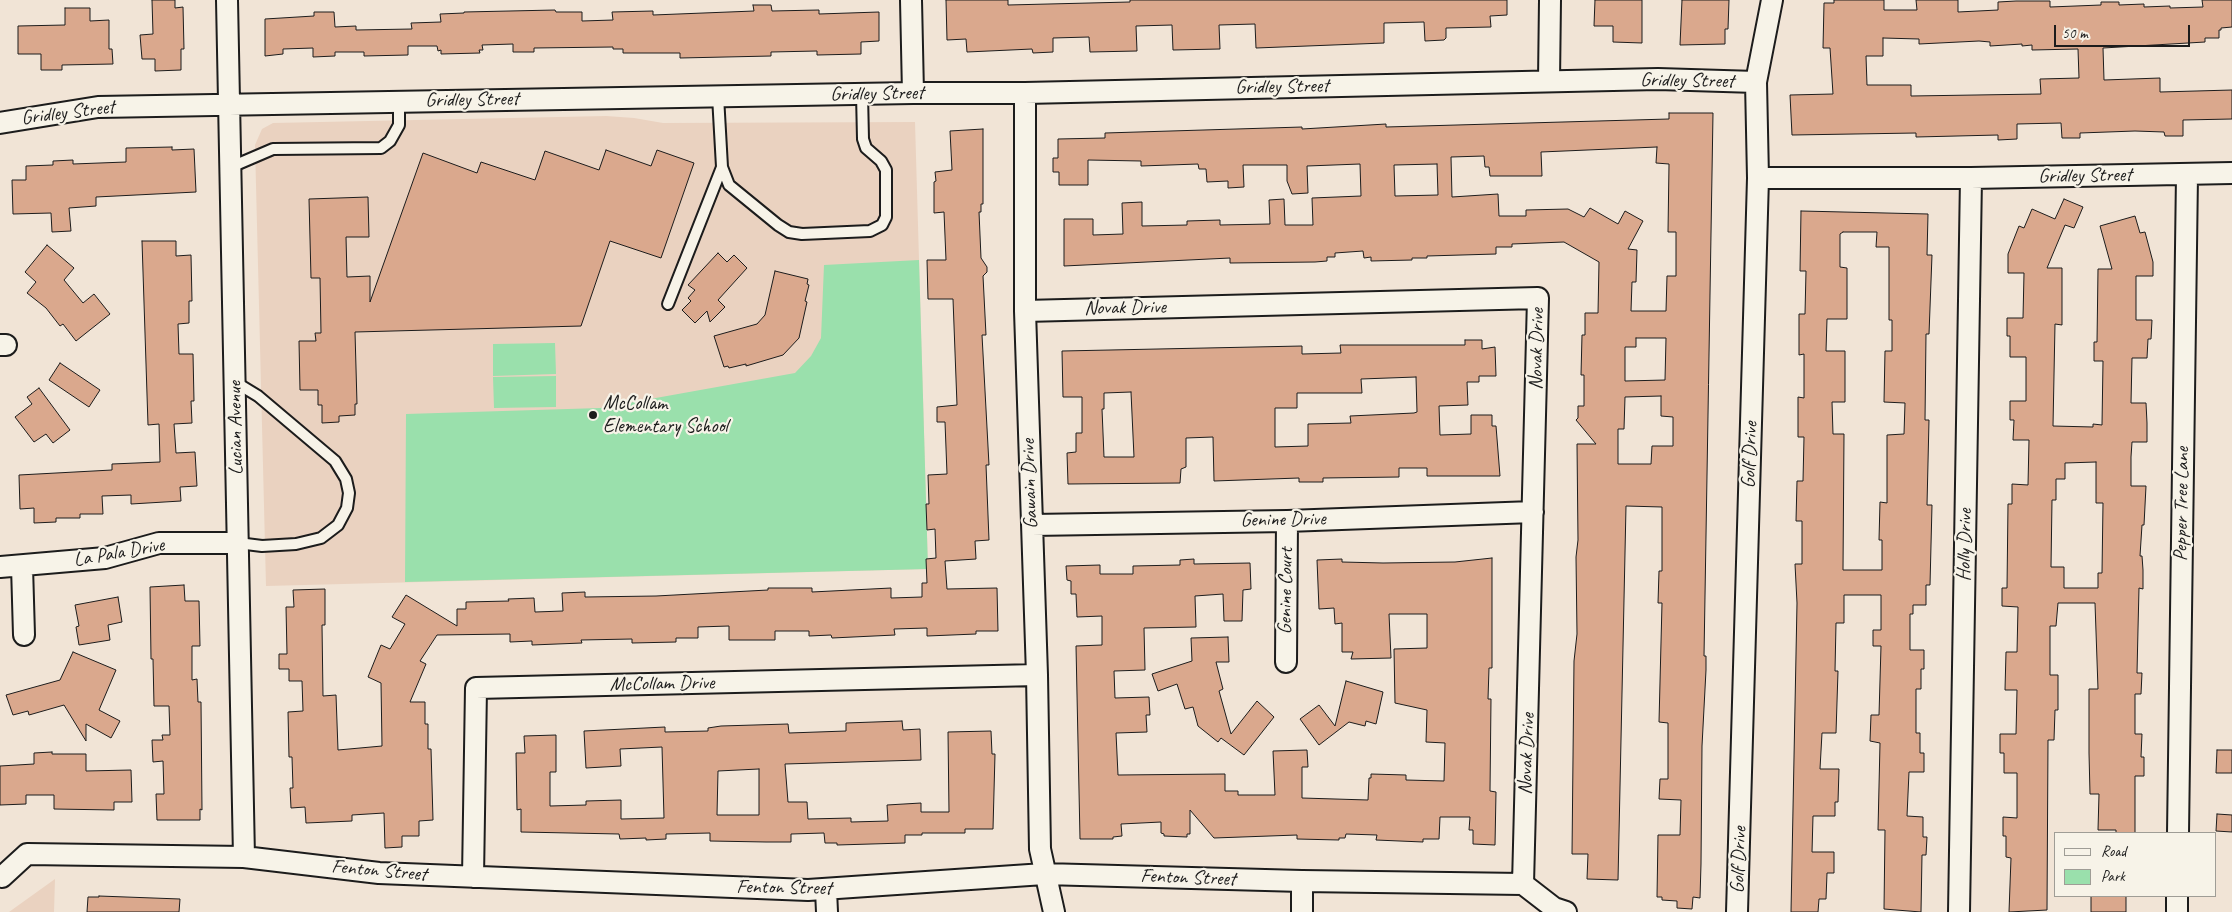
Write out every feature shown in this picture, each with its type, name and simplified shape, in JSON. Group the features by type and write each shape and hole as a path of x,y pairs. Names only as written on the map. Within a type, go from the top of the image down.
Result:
{"street":[{"name":"Lucian Avenue","path":"227,0 244,857"},
{"path":"911,0 913,93"},
{"path":"1549,81 1550,0"},
{"name":"Golf Drive","path":"1737,912 1758,178 1756,82 1772,0"},
{"name":"Gridley Street","path":"0,123 98,107 913,93 1025,93 1658,79 1756,82"},
{"name":"Gawain Drive","path":"1025,93 1025,311 1037,675 1040,849 1044,874 1054,912"},
{"name":"Gridley Street","path":"1758,178 1971,178 2232,173"},
{"name":"Pepper Tree Lane","path":"2178,832 2187,175"},
{"name":"Holly Drive","path":"1959,912 1971,178"},
{"name":"Novak Drive","path":"1025,311 1538,298 1523,884"},
{"name":"Genine Drive","path":"1032,525 1287,521 1533,512"},
{"name":"Genine Court","path":"1286,662 1287,521"},
{"name":"La Pala Drive","path":"0,567 106,558 159,543 238,544"},
{"path":"22,566 24,635"},
{"name":"McCollam Drive","path":"473,877 476,688 1037,675"},
{"name":"Fenton Street","path":"2,877 27,854 244,857 379,873 826,890 1044,874 1302,881 1523,884"},
{"path":"1302,881 1302,912"},
{"path":"1523,884 1554,908 1566,912"},
{"path":"826,890 827,912"},
{"path":"2177,897 2177,912"}],"lane":[{"path":"718,96 722,168 729,185 778,225 789,232 802,234 870,231 882,226 886,217 886,170 881,161 866,148 862,94"},
{"path":"231,167 274,150 381,148 390,141 399,125 399,101"},
{"path":"668,304 722,168"},
{"path":"235,382 258,396 335,460 346,480 350,493 347,508 338,525 321,538 296,544 262,546 238,544"}],"shaded area":[{"name":"McCollam Elementary School","path":"606,116 663,123 915,122 928,569 266,586 255,145 262,129 273,123"},
{"path":"55,879 54,912 9,912"}],"green space":[{"path":"919,260 928,569 405,582 406,414 600,408 795,373 811,356 821,338 824,265"},
{"path":"555,343 556,374 493,376 493,344"},
{"path":"556,376 556,407 494,408 493,377"}],"building":[{"path":"152,0 175,0 175,8 183,7 184,49 181,49 181,70 155,71 155,59 142,59 140,35 153,34"},
{"path":"946,0 1008,0 1008,5 1130,2 1130,0 1507,0 1507,15 1490,16 1491,27 1446,28 1446,38 1444,40 1425,41 1424,22 1384,23 1384,43 1256,48 1255,24 1219,25 1220,49 1173,50 1172,25 1136,26 1137,51 1090,52 1089,37 1053,38 1053,52 1033,53 1032,49 967,52 966,39 947,40"},
{"path":"1595,0 1642,0 1642,43 1613,42 1613,26 1594,26"},
{"path":"1682,0 1729,0 1728,29 1725,29 1725,44 1680,45"},
{"path":"1834,0 1884,0 1884,10 1917,10 1916,0 1958,0 1958,12 1998,10 1998,2 2016,1 2050,1 2050,7 2101,5 2101,2 2119,2 2119,5 2144,4 2144,7 2170,6 2170,8 2203,7 2202,0 2232,0 2232,27 2221,28 2219,30 2219,38 2205,38 2205,42 2103,48 2104,80 2160,78 2160,92 2232,90 2232,119 2183,120 2183,136 2165,136 2164,132 2135,131 2080,133 2080,138 2062,138 2061,123 2017,124 2017,139 1998,140 1998,135 1916,137 1916,133 1792,135 1790,95 1833,94 1830,48 1823,48 1824,3 1834,3","holes":["1883,38 1919,39 1919,44 1979,41 1990,42 1990,46 2032,45 2032,50 2078,49 2079,78 2040,79 2041,94 1911,96 1911,85 1867,85 1866,56 1883,56"]},
{"path":"753,5 771,5 772,11 819,10 819,14 879,12 879,41 861,42 861,54 817,55 817,51 771,52 771,56 680,58 680,53 623,53 623,49 613,49 613,47 534,48 534,52 513,52 513,44 482,45 483,50 479,50 480,53 441,54 441,50 438,51 437,46 408,46 408,55 364,56 364,52 335,52 335,56 313,57 313,48 283,49 283,54 265,56 265,19 314,16 314,12 334,12 335,27 356,26 356,30 412,29 411,23 441,22 440,14 464,12 555,10 556,12 582,12 582,21 613,20 612,12 653,11 653,15 754,11"},
{"path":"65,8 90,8 90,21 109,20 109,49 112,49 113,64 62,65 62,70 41,70 41,54 18,54 18,26 65,25"},
{"path":"1669,113 1713,113 1704,656 1706,656 1706,670 1702,746 1701,864 1700,898 1693,897 1692,909 1677,908 1677,901 1662,900 1662,897 1657,897 1658,835 1680,835 1681,800 1659,799 1660,779 1668,779 1668,723 1659,722 1662,603 1658,603 1659,571 1662,571 1662,507 1626,506 1618,880 1587,879 1588,854 1572,854 1574,661 1577,634 1577,444 1596,444 1576,420 1578,418 1578,406 1584,406 1584,375 1581,375 1582,335 1585,335 1585,313 1598,313 1599,262 1564,242 1512,244 1512,247 1496,247 1496,254 1427,256 1427,258 1412,258 1412,260 1371,261 1371,257 1364,258 1363,251 1335,253 1335,257 1327,257 1327,261 1315,262 1230,263 1230,258 1064,266 1064,219 1093,219 1093,235 1123,234 1122,203 1142,202 1142,226 1187,225 1187,221 1220,220 1220,225 1270,224 1269,200 1284,199 1285,225 1313,225 1312,198 1361,196 1360,164 1307,166 1308,193 1292,194 1287,181 1287,165 1243,165 1244,187 1228,188 1228,181 1207,182 1206,169 1199,169 1198,164 1141,166 1141,161 1088,160 1088,185 1059,185 1059,172 1053,172 1053,158 1058,158 1058,139 1105,138 1105,133 1302,127 1302,129 1386,124 1386,127 1669,119","holes":["1657,147 1656,163 1669,164 1668,232 1676,232 1676,276 1667,276 1666,311 1631,311 1632,282 1636,282 1637,250 1628,249 1643,221 1625,211 1618,224 1590,208 1584,217 1568,209 1526,210 1526,216 1499,216 1498,194 1452,197 1451,157 1484,156 1485,167 1489,167 1490,176 1542,176 1541,152","1437,164 1438,195 1395,196 1394,165","1636,338 1666,338 1665,380 1625,381 1625,347 1636,347","1661,396 1661,416 1673,417 1673,446 1652,446 1651,464 1618,464 1618,429 1624,429 1625,397"]},
{"path":"983,129 983,204 981,204 981,212 979,212 981,258 987,267 987,272 983,276 986,335 982,335 989,465 986,465 989,540 975,541 976,559 945,561 947,589 997,588 998,631 976,631 976,634 927,636 927,628 894,629 895,635 832,638 831,635 809,636 809,631 775,631 775,640 729,640 729,626 698,627 698,638 676,638 676,642 632,643 632,639 581,640 582,643 532,645 532,641 510,642 510,634 437,635 420,661 426,664 410,702 425,702 425,724 428,724 428,749 431,749 433,820 419,821 419,836 402,836 402,847 385,848 384,813 352,815 352,821 306,823 305,807 291,808 290,788 293,788 292,757 289,757 288,712 303,711 302,681 289,681 289,669 279,669 279,654 287,654 286,607 294,607 293,590 325,589 325,625 322,625 323,696 336,695 338,750 382,746 381,683 368,677 381,645 390,649 405,624 392,617 406,595 457,626 457,609 466,609 466,602 509,601 508,599 534,598 535,612 563,611 562,593 585,592 585,597 656,596 768,590 768,588 812,588 812,592 891,588 891,598 922,597 922,583 927,583 926,559 936,558 935,529 927,530 926,504 929,504 928,475 947,474 945,422 937,422 937,407 957,405 953,299 928,299 927,260 946,260 944,212 934,213 935,172 952,170 950,131"},
{"path":"172,147 172,150 194,149 196,192 96,197 96,206 69,208 71,231 52,232 51,213 13,214 12,180 26,180 26,166 53,165 53,161 73,160 73,164 126,162 126,148"},
{"path":"606,150 651,166 657,150 694,163 661,258 610,241 581,326 355,332 357,404 355,404 355,415 339,416 339,422 322,423 322,405 318,405 318,390 300,390 299,341 316,341 315,333 321,333 320,278 311,278 309,199 368,197 369,237 346,237 347,277 370,276 370,302 423,153 477,173 481,162 535,180 545,151 599,170"},
{"path":"2064,199 2083,207 2074,228 2065,225 2047,268 2062,268 2062,325 2055,324 2053,426 2093,427 2093,424 2102,425 2103,361 2094,361 2094,342 2097,342 2098,269 2112,269 2100,226 2135,216 2140,233 2145,232 2153,262 2153,276 2136,276 2136,320 2152,320 2147,358 2132,358 2131,403 2146,403 2147,423 2147,442 2132,442 2131,457 2131,486 2146,486 2140,556 2142,556 2143,589 2139,588 2138,629 2137,673 2142,673 2141,694 2135,694 2135,734 2142,734 2141,757 2144,757 2144,776 2135,776 2135,832 2098,830 2099,794 2090,794 2089,753 2089,689 2098,689 2095,603 2058,603 2056,626 2050,626 2050,675 2058,675 2058,710 2055,710 2054,740 2048,740 2047,910 2009,912 2011,858 2006,857 2006,836 2003,836 2003,817 2017,818 2017,773 2004,773 2004,753 2000,753 2000,734 2016,734 2017,690 2005,690 2006,652 2017,652 2018,607 2002,606 2002,588 2007,588 2008,504 2012,504 2012,484 2028,485 2029,440 2013,440 2014,420 2010,420 2010,401 2026,401 2026,357 2010,357 2010,336 2007,336 2007,318 2023,318 2024,273 2008,273 2008,254 2019,226 2024,228 2032,209 2055,219","holes":["2096,462 2096,503 2103,503 2102,573 2098,573 2098,588 2064,588 2064,567 2051,567 2052,500 2056,500 2056,479 2065,479 2065,463"]},
{"path":"1801,211 1928,214 1927,255 1932,255 1929,334 1926,334 1925,420 1929,420 1927,505 1932,505 1930,585 1926,585 1926,605 1913,605 1913,614 1910,614 1910,650 1924,650 1924,669 1921,669 1921,689 1916,689 1916,733 1920,733 1920,753 1924,753 1924,772 1909,772 1907,816 1923,817 1923,837 1927,837 1926,855 1922,855 1921,912 1884,909 1885,830 1878,830 1880,743 1870,741 1871,715 1879,715 1881,646 1873,646 1873,630 1881,630 1881,595 1844,595 1844,623 1836,623 1835,671 1838,671 1836,733 1822,733 1820,769 1839,769 1838,802 1835,802 1835,816 1813,816 1812,852 1834,852 1834,873 1827,873 1826,899 1819,899 1818,912 1791,912 1797,603 1795,564 1802,564 1802,521 1796,521 1797,481 1803,481 1804,437 1798,437 1798,397 1804,398 1804,354 1799,355 1799,314 1805,314 1806,271 1800,271","holes":["1843,232 1877,232 1876,247 1889,247 1889,320 1892,320 1892,351 1885,351 1884,402 1905,403 1904,434 1887,435 1887,503 1880,502 1879,540 1882,540 1882,570 1843,570 1844,434 1833,434 1832,402 1845,402 1845,351 1826,351 1827,319 1847,319 1847,268 1840,267 1840,234"]},
{"path":"142,241 176,241 176,256 191,255 192,301 189,301 189,323 178,324 179,354 193,354 194,401 191,401 192,423 174,424 176,453 195,452 197,486 180,487 181,501 131,504 131,495 102,496 103,514 80,514 80,518 56,518 56,522 34,523 34,508 20,509 19,475 112,470 112,464 160,462 159,424 148,425"},
{"path":"47,245 74,268 64,280 83,303 94,294 110,314 76,341 63,324 60,326 46,308 27,293 36,282 25,272"},
{"path":"718,253 727,262 734,255 747,268 718,300 725,307 710,322 707,311 695,323 682,310 691,301 688,298 695,290 688,285"},
{"path":"775,271 808,279 807,284 809,285 805,301 807,302 799,338 783,355 746,366 746,364 729,368 728,366 724,367 714,336 757,324 765,315"},
{"path":"1465,340 1482,340 1482,349 1495,347 1496,376 1479,376 1479,382 1467,382 1468,405 1439,406 1440,435 1471,434 1471,415 1492,415 1492,426 1496,426 1500,476 1427,476 1427,468 1399,468 1399,477 1323,478 1323,482 1299,482 1299,478 1214,481 1213,437 1186,438 1186,467 1181,469 1180,483 1068,484 1067,453 1076,452 1076,433 1082,433 1082,397 1063,397 1062,351 1302,346 1302,354 1341,353 1340,345 1465,345","holes":["1416,377 1417,412 1350,416 1351,423 1308,424 1308,446 1275,447 1275,408 1297,408 1297,393 1362,393 1361,379","1131,392 1134,457 1104,457 1102,409 1104,409 1104,393"]},
{"path":"60,363 100,390 89,407 49,380"},
{"path":"39,388 70,430 53,443 46,434 34,442 15,417 32,404 27,397"},
{"path":"1492,558 1492,668 1489,668 1488,699 1491,699 1490,791 1496,792 1495,845 1473,844 1473,830 1469,830 1470,817 1440,817 1439,839 1423,839 1423,842 1376,840 1377,835 1346,834 1345,838 1339,838 1339,840 1297,839 1297,835 1214,838 1190,810 1190,834 1187,834 1187,837 1164,836 1161,833 1161,822 1121,824 1122,836 1113,837 1113,839 1080,839 1076,646 1102,645 1102,616 1077,617 1076,594 1071,594 1071,581 1067,580 1066,566 1100,565 1100,574 1133,574 1133,566 1180,565 1180,560 1194,559 1194,564 1250,563 1251,589 1243,590 1242,621 1224,621 1223,594 1195,596 1196,627 1144,628 1145,670 1114,671 1115,698 1149,697 1150,715 1146,715 1147,732 1116,733 1118,775 1225,774 1225,791 1238,791 1238,795 1275,795 1273,751 1307,750 1308,767 1302,767 1302,798 1368,800 1369,778 1371,778 1371,774 1406,775 1406,780 1444,781 1445,743 1426,742 1427,710 1395,703 1394,649 1427,648 1427,614 1389,614 1391,658 1351,659 1353,652 1342,652 1342,623 1335,624 1334,608 1319,609 1317,560 1342,559 1342,562 1383,563 1455,562"},
{"path":"184,585 185,601 199,601 200,646 192,646 192,680 197,679 198,702 201,702 202,810 200,809 200,820 157,820 156,794 164,794 163,761 153,762 152,740 163,740 162,735 170,735 169,706 154,706 150,587"},
{"path":"118,597 122,622 108,625 110,640 79,645 76,627 79,626 75,605"},
{"path":"1228,637 1229,662 1216,662 1223,689 1219,691 1231,734 1257,701 1274,717 1244,755 1221,738 1218,742 1198,726 1193,707 1185,709 1177,684 1158,691 1152,674 1192,661 1191,638"},
{"path":"73,652 116,670 99,710 120,721 111,738 86,724 86,741 64,705 29,715 28,711 13,715 6,695 60,680"},
{"path":"1346,681 1383,692 1376,724 1366,721 1365,726 1349,722 1319,745 1300,719 1319,705 1335,726"},
{"path":"902,721 903,730 920,729 921,760 785,764 788,802 807,802 808,819 851,818 851,822 888,821 887,805 921,803 921,812 949,812 948,732 991,731 992,754 995,754 993,829 965,829 965,833 905,835 905,843 837,845 837,843 825,843 824,833 791,834 791,842 766,842 710,841 710,833 666,834 666,839 646,840 646,838 620,839 619,834 521,832 521,809 517,810 516,753 525,753 524,736 556,735 556,772 550,772 550,806 586,805 586,801 621,800 621,819 664,818 662,747 620,749 621,766 586,768 584,731 665,727 665,732 708,731 708,728 721,726 788,724 789,733 846,731 846,723","holes":["759,769 759,815 717,815 718,771"]},
{"path":"2217,750 2232,750 2232,773 2216,773"},
{"path":"52,752 52,754 86,754 86,771 131,770 132,802 114,802 114,810 54,809 54,795 26,795 26,804 0,805 0,766 34,764 34,753"},
{"path":"2217,814 2232,815 2232,832 2216,831"},
{"path":"88,897 180,899 179,912 87,912"},
{"path":"2091,897 2126,897 2126,912 2091,912"}],"place":[{"name":"McCollam Elementary School","path":"593,415"}]}
